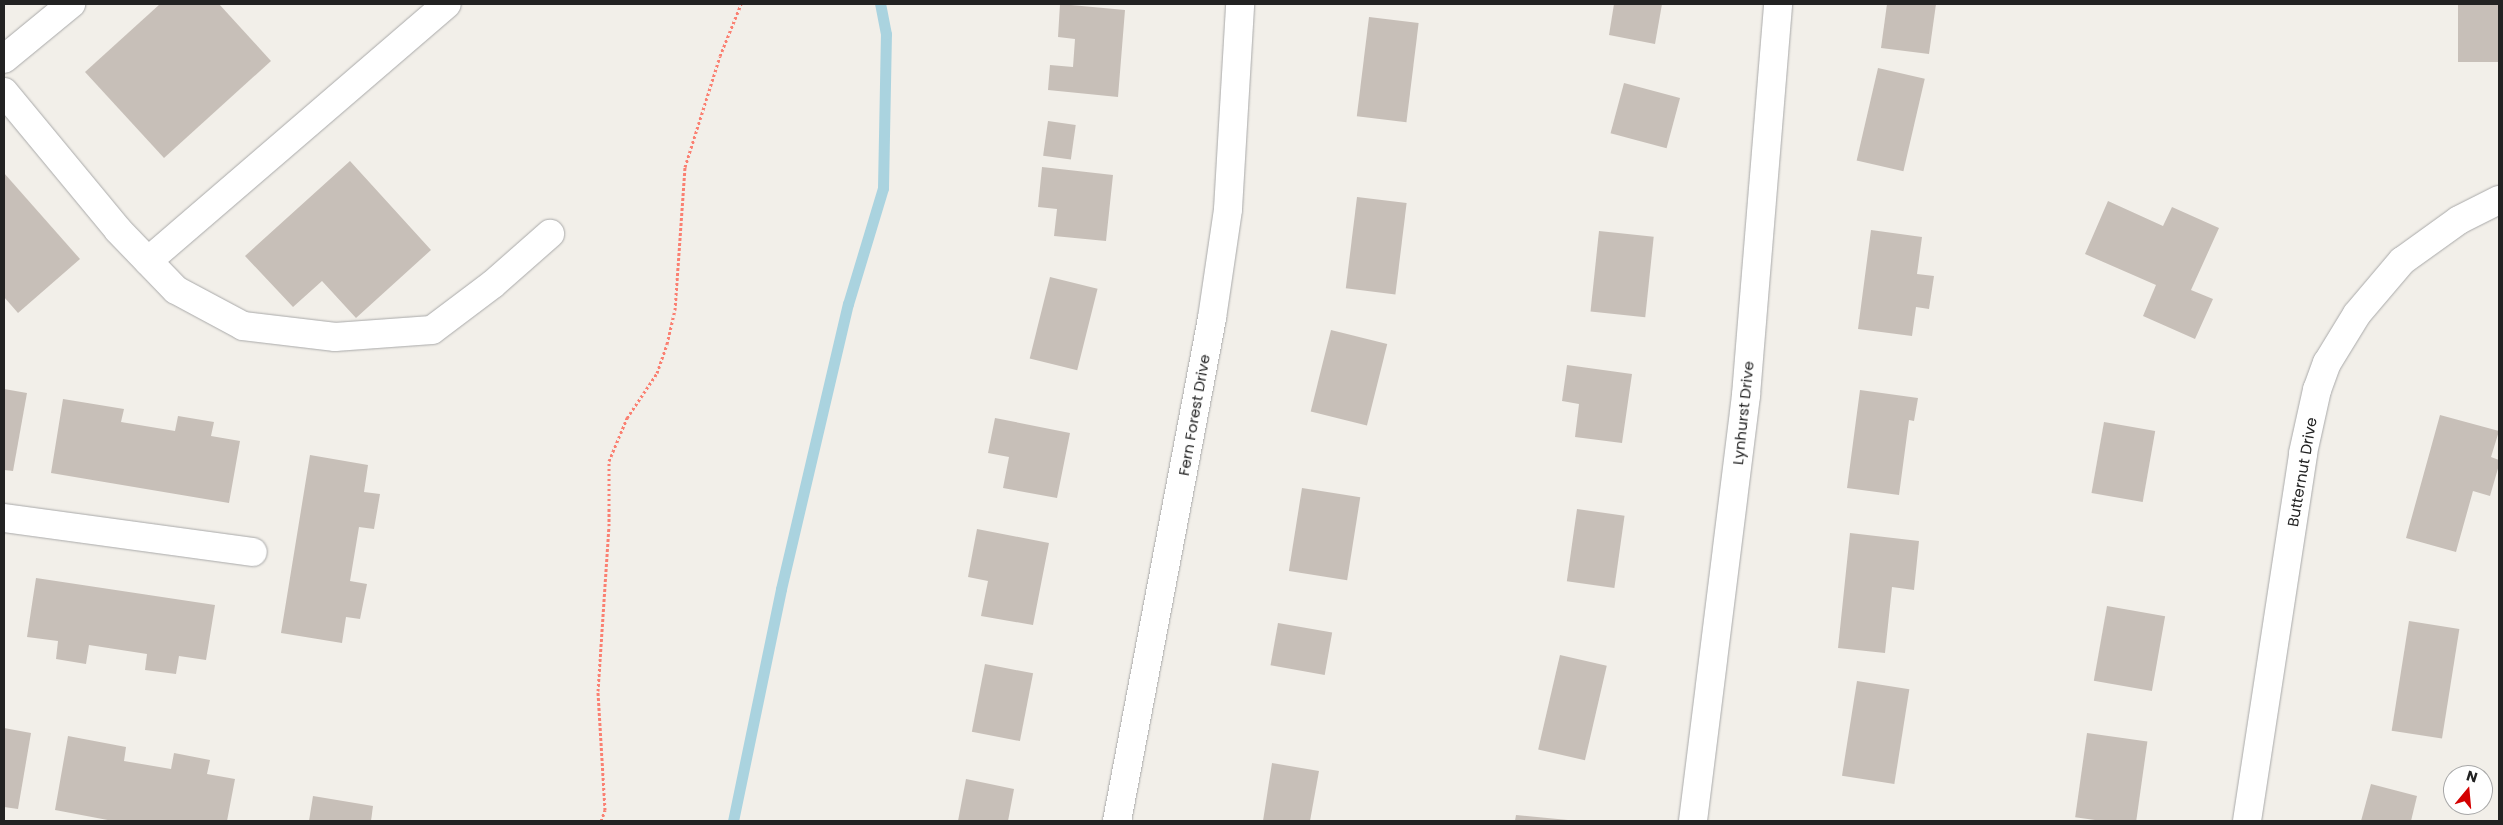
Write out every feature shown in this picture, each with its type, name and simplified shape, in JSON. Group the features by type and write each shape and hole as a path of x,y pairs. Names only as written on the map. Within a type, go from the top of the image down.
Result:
{"street":[{"path":"4,59 69,4"},
{"path":"148,261 447,4"},
{"name":"Fern Forest Drive","path":"1117,821 1213,308 1228,209 1240,4"},
{"name":"Lynhurst Drive","path":"1693,821 1746,395 1778,4"},
{"path":"4,92 118,230 176,290 243,326 335,336 432,330 493,284 550,234"},
{"name":"Butternut Drive","path":"2247,821 2303,453 2317,390 2327,363 2357,314 2402,261 2459,220 2499,200"},
{"path":"4,518 252,552"}],"path":[{"path":"601,821 605,810 598,691 609,526 609,461 627,418 657,372 667,344 675,310 685,167 709,88 741,4"}],"building":[{"path":"160,4 219,4 271,61 164,158 85,72"},
{"path":"1060,4 1125,10 1118,97 1048,90 1050,65 1073,67 1075,39 1058,37"},
{"path":"1614,4 1662,4 1655,44 1609,35"},
{"path":"1887,4 1936,4 1929,54 1881,48"},
{"path":"2458,4 2499,4 2499,62 2458,62"},
{"path":"1369,17 1419,23 1406,122 1357,116"},
{"path":"1878,68 1925,79 1903,171 1857,161"},
{"path":"1624,83 1680,98 1667,148 1611,133"},
{"path":"1048,121 1076,125 1071,160 1043,156"},
{"path":"350,161 431,250 356,318 322,281 293,307 245,256"},
{"path":"1042,167 1113,175 1106,241 1054,236 1057,209 1038,207"},
{"path":"4,173 80,259 18,313 4,297"},
{"path":"1357,197 1407,203 1395,294 1346,288"},
{"path":"2108,201 2163,226 2172,207 2219,228 2191,290 2213,299 2195,339 2143,316 2156,285 2085,254"},
{"path":"1871,230 1922,237 1917,274 1934,276 1929,309 1916,307 1912,336 1858,329"},
{"path":"1599,231 1654,237 1645,317 1591,312"},
{"path":"1050,277 1098,289 1077,370 1030,359"},
{"path":"1331,330 1387,344 1367,426 1311,412"},
{"path":"1567,365 1632,374 1622,443 1575,437 1579,404 1562,401"},
{"path":"4,389 27,393 13,471 4,470"},
{"path":"1860,390 1918,398 1914,421 1909,420 1899,495 1847,488"},
{"path":"63,399 124,409 121,422 175,431 178,416 214,422 211,436 240,441 229,503 51,473"},
{"path":"2440,415 2499,431 2491,457 2499,460 2499,465 2490,496 2473,491 2456,552 2406,538"},
{"path":"995,418 1070,433 1057,498 1003,488 1009,457 988,453"},
{"path":"2104,422 2155,431 2143,502 2091,493"},
{"path":"310,455 368,465 364,492 380,494 374,529 359,527 350,581 367,584 360,619 346,617 342,643 281,633"},
{"path":"1302,488 1360,497 1347,580 1289,571"},
{"path":"1577,509 1625,516 1614,588 1567,581"},
{"path":"977,529 1049,543 1033,625 981,616 988,581 968,577"},
{"path":"1850,533 1919,541 1914,590 1892,587 1885,653 1838,648"},
{"path":"36,578 215,605 206,660 179,656 176,674 145,670 147,654 89,645 86,664 56,659 58,641 27,637"},
{"path":"2107,606 2165,616 2152,691 2094,681"},
{"path":"2409,621 2459,629 2442,739 2392,731"},
{"path":"1278,623 1332,633 1325,675 1271,665"},
{"path":"1560,655 1607,666 1585,760 1538,750"},
{"path":"985,664 1033,673 1020,741 972,732"},
{"path":"1857,681 1909,689 1894,784 1842,776"},
{"path":"4,728 31,733 18,809 4,807"},
{"path":"2087,733 2147,741 2136,821 2102,821 2075,817"},
{"path":"68,736 126,747 124,761 171,769 174,753 210,760 207,774 235,779 227,821 113,821 55,810"},
{"path":"1272,763 1319,771 1310,821 1263,821"},
{"path":"966,779 1014,789 1008,821 958,821"},
{"path":"2371,784 2417,796 2411,821 2361,821"},
{"path":"313,796 373,806 371,821 309,821"},
{"path":"1516,815 1568,820 1568,821 1515,821"}],"waterway":[{"path":"733,821 781,589 848,304 883,188 886,34 880,4"}]}
